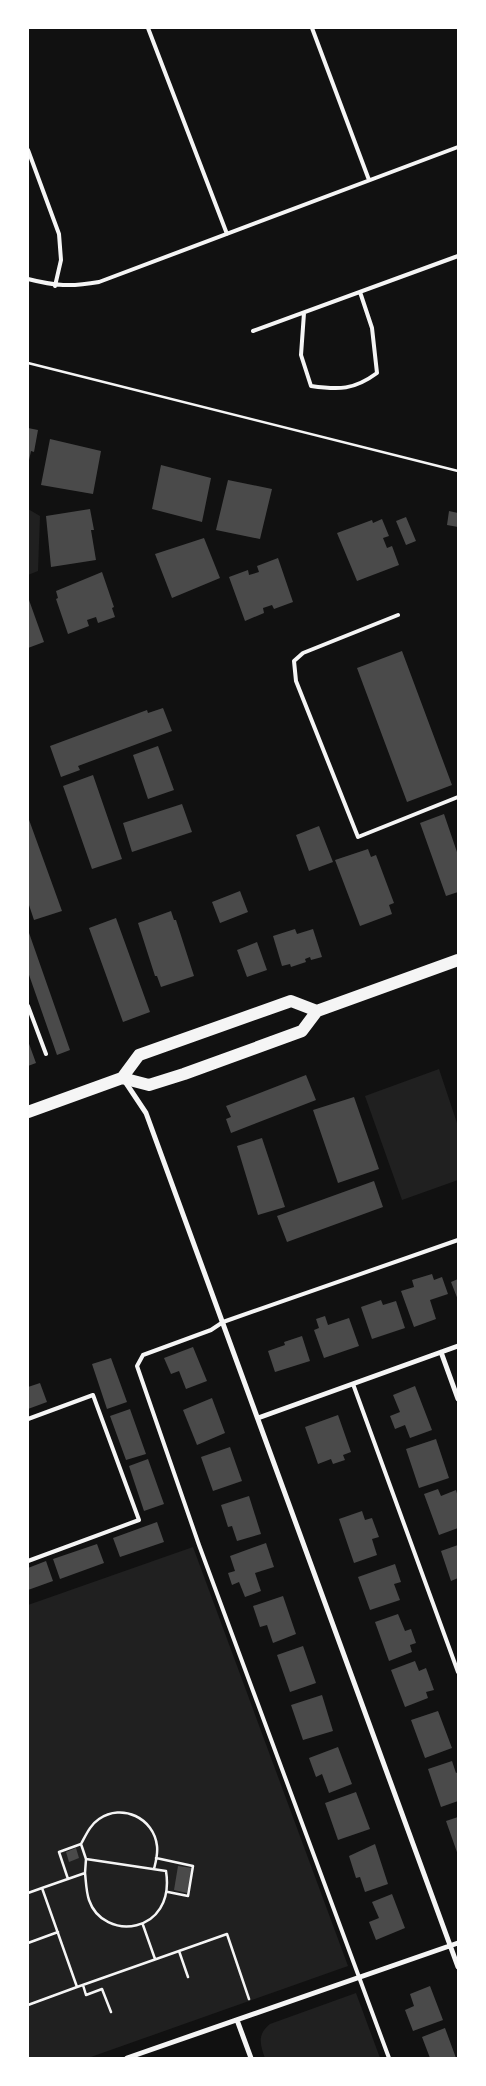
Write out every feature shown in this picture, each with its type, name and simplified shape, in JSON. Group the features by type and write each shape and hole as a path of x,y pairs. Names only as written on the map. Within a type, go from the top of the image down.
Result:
{"main road":[{"path":"122,1078 149,1086 175,1077 302,1031 317,1011 458,960"},
{"path":"28,1112 122,1078 138,1056 291,1001 317,1011"}],"street":[{"path":"122,1078 146,1113 458,1967"},
{"path":"258,1418 458,1346"},
{"path":"441,1352 458,1399"},
{"path":"127,2058 458,1943"},
{"path":"237,2020 251,2058"}],"lane":[{"path":"148,28 226,234"},
{"path":"312,28 369,180"},
{"path":"28,279 55,286 78,286 99,282 458,147"},
{"path":"28,150 59,234 61,260 55,286"},
{"path":"253,331 458,256"},
{"path":"304,313 301,356 311,386 334,390 361,385 377,373 372,328 360,292"},
{"path":"398,615 303,653 294,661 296,681 358,837 458,796"},
{"path":"28,1006 46,1054"},
{"path":"389,2058 199,1545 137,1366 143,1355 211,1330 223,1322 458,1240"},
{"path":"353,1384 458,1672"},
{"path":"28,1419 93,1395 139,1520 28,1561"}],"path":[{"path":"28,363 458,470"},
{"path":"68,1879 59,1852 81,1844 90,1827 107,1814 128,1813 139,1817 153,1832 157,1844 154,1869"},
{"path":"81,1844 86,1859 85,1873 89,1901 101,1918 121,1926 143,1925 154,1917 164,1904 168,1892 166,1871 86,1859"},
{"path":"156,1858 193,1866 188,1896 168,1892"},
{"path":"28,1893 85,1873"},
{"path":"42,1888 77,1987"},
{"path":"143,1925 155,1960"},
{"path":"28,1943 58,1932"},
{"path":"28,2005 226,1934 249,1998"},
{"path":"179,1951 188,1978"},
{"path":"83,1985 86,1995 102,1989 110,2005 111,2012"}],"shaded area":[{"path":"28,509 40,516 38,571 28,575"},
{"path":"439,1069 458,1126 458,1180 402,1200 365,1096"},
{"path":"193,1547 348,1966 88,2058 28,2058 28,1605"},
{"path":"356,1993 380,2058 265,2058 261,2036 270,2024"}],"building":[{"path":"28,428 38,430 34,452 31,451 28,465"},
{"path":"50,439 101,451 93,494 41,485"},
{"path":"161,465 211,478 202,522 152,509"},
{"path":"228,480 272,489 260,539 216,530"},
{"path":"90,509 94,530 91,530 96,560 51,567 46,516"},
{"path":"449,511 458,513 458,527 447,525"},
{"path":"406,517 416,541 406,545 396,521"},
{"path":"382,519 389,536 383,538 387,548 392,546 399,565 357,581 337,533 372,520 373,523"},
{"path":"204,538 220,578 172,598 155,554"},
{"path":"278,558 293,602 274,609 272,605 263,608 264,613 245,621 229,577 248,570 249,575 259,572 257,566"},
{"path":"102,572 114,607 112,608 115,617 98,623 96,617 87,620 89,626 68,634 56,599 58,598 56,591"},
{"path":"28,601 44,642 28,648"},
{"path":"402,651 452,785 407,802 357,668"},
{"path":"163,708 172,731 78,766 80,770 61,777 50,746 147,710 148,713"},
{"path":"158,746 174,790 148,799 133,755"},
{"path":"93,775 122,859 92,869 63,786"},
{"path":"182,804 192,832 132,852 123,823"},
{"path":"444,814 458,855 458,892 446,896 420,823"},
{"path":"28,817 62,911 34,920 28,902"},
{"path":"319,826 333,862 309,871 296,835"},
{"path":"368,849 371,857 376,855 394,903 389,905 392,914 360,926 335,860"},
{"path":"240,891 248,912 220,923 212,902"},
{"path":"171,911 174,920 176,920 194,976 161,987 157,976 155,976 138,923"},
{"path":"116,918 150,1012 123,1022 89,928"},
{"path":"295,929 297,934 313,929 322,957 311,960 310,957 305,959 306,962 291,967 290,964 282,966 273,936"},
{"path":"28,930 70,1050 57,1055 28,972"},
{"path":"257,942 267,970 247,977 237,950"},
{"path":"28,1041 36,1063 28,1066"},
{"path":"306,1075 316,1100 231,1133 226,1119 231,1117 226,1106"},
{"path":"354,1097 379,1169 338,1183 313,1110"},
{"path":"262,1138 285,1207 258,1215 237,1146"},
{"path":"374,1181 383,1207 287,1242 277,1216"},
{"path":"432,1274 434,1280 442,1277 448,1294 430,1300 436,1319 414,1327 401,1291 414,1287 412,1280"},
{"path":"458,1279 458,1300 451,1282"},
{"path":"381,1300 383,1305 396,1301 405,1328 372,1339 361,1307"},
{"path":"325,1316 328,1325 349,1318 359,1346 324,1358 314,1330 319,1328 316,1319"},
{"path":"302,1336 310,1361 275,1372 268,1351 285,1345 284,1342"},
{"path":"193,1347 207,1381 186,1389 179,1371 171,1374 164,1358"},
{"path":"111,1358 127,1402 107,1409 92,1364"},
{"path":"40,1383 47,1402 28,1409 28,1387"},
{"path":"415,1386 432,1430 410,1438 405,1425 395,1429 390,1416 400,1412 393,1395"},
{"path":"212,1398 225,1433 197,1445 183,1410"},
{"path":"130,1409 146,1454 126,1460 110,1416"},
{"path":"338,1415 351,1452 343,1455 345,1460 333,1464 331,1459 318,1464 305,1427"},
{"path":"436,1439 449,1478 419,1488 406,1449"},
{"path":"230,1447 242,1481 213,1491 201,1457"},
{"path":"148,1459 164,1504 144,1511 129,1466"},
{"path":"438,1489 441,1496 456,1490 458,1497 458,1528 439,1535 424,1494"},
{"path":"249,1496 261,1534 237,1541 232,1526 228,1527 221,1505"},
{"path":"362,1511 365,1520 372,1518 379,1537 372,1539 377,1555 354,1563 339,1519"},
{"path":"157,1522 164,1542 120,1557 113,1538"},
{"path":"266,1543 274,1567 255,1573 261,1591 245,1597 239,1582 232,1585 228,1573 235,1571 230,1556"},
{"path":"97,1544 104,1563 60,1579 53,1559"},
{"path":"458,1545 458,1578 451,1581 441,1551"},
{"path":"46,1561 53,1581 28,1590 28,1568"},
{"path":"395,1564 401,1582 394,1584 400,1600 370,1610 358,1577"},
{"path":"283,1596 296,1634 273,1643 267,1625 260,1627 253,1606"},
{"path":"398,1614 405,1631 411,1629 416,1643 410,1645 412,1652 389,1661 375,1622"},
{"path":"303,1646 316,1683 290,1692 277,1655"},
{"path":"415,1661 419,1671 426,1668 434,1690 426,1692 428,1698 405,1707 391,1670"},
{"path":"322,1695 333,1731 303,1740 291,1705"},
{"path":"438,1711 452,1748 425,1758 411,1720"},
{"path":"338,1747 352,1784 329,1793 322,1774 316,1777 309,1758"},
{"path":"452,1761 456,1773 458,1772 458,1801 441,1807 428,1769"},
{"path":"356,1792 370,1829 338,1840 325,1803"},
{"path":"458,1817 458,1855 446,1821"},
{"path":"375,1844 388,1884 365,1892 360,1877 356,1878 349,1856"},
{"path":"76,1848 79,1858 69,1862 66,1852"},
{"path":"178,1866 192,1868 187,1893 174,1890"},
{"path":"392,1894 405,1928 376,1940 369,1922 379,1918 372,1902"},
{"path":"430,1986 443,2020 413,2031 405,2010 414,2006 410,1994"},
{"path":"445,2028 456,2058 430,2058 422,2037"}]}
